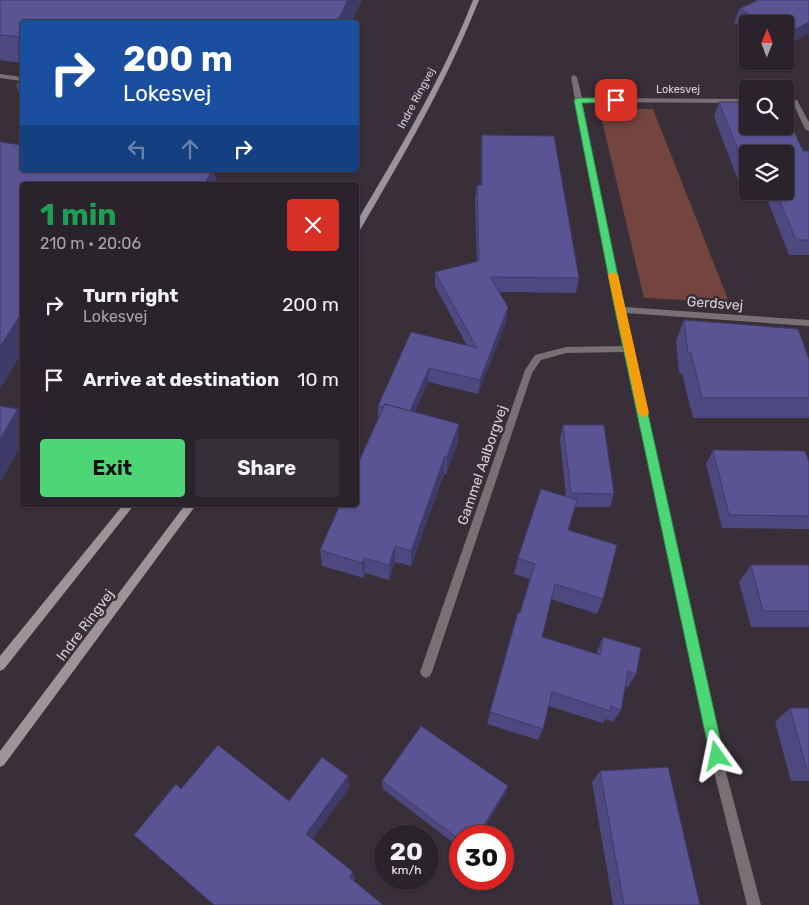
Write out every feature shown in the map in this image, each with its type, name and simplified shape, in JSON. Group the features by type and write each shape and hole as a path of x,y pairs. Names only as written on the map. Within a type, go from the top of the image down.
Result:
{"street":[{"name":"Indre Ringvej","path":"359,225 424,116 462,39 476,0"},
{"path":"0,76 20,79"},
{"path":"574,77 620,310 630,349 721,776 754,905"},
{"name":"Lokesvej","path":"578,100 739,101"},
{"path":"794,101 809,129"},
{"name":"Indre Ringvej","path":"359,219 372,204"},
{"name":"Gerdsvej","path":"620,310 809,323"},
{"name":"Gammel Aalborgvej","path":"426,672 528,372 538,357 566,350 630,349"},
{"path":"0,665 127,507"},
{"name":"Indre Ringvej","path":"0,761 190,507"}],"shaded area":[{"path":"610,109 653,109 729,302 644,298 601,116"}],"building":[{"path":"0,0 348,0 338,20 20,20 20,37 0,35"},
{"path":"758,0 809,0 809,22 794,30 794,15 751,15 739,9"},
{"path":"719,102 739,102 739,135 794,135 794,131 803,151 809,151 809,240 796,240 780,200 794,200 794,145 739,145 739,153"},
{"path":"482,135 554,136 579,278 490,277 508,307 480,380 429,368 410,411 385,404 384,407 378,406 411,332 477,348 435,272 479,261 477,185 482,185"},
{"path":"0,142 20,145 20,172 211,172 206,182 20,182 20,315 0,347"},
{"path":"684,320 798,329 809,359 809,398 702,398 691,353 688,352"},
{"path":"385,404 459,424 447,457 445,456 411,551 395,546 389,565 364,558 362,563 320,550 339,507 359,507 359,461"},
{"path":"0,406 18,409 0,439"},
{"path":"563,425 604,425 614,494 571,493"},
{"path":"713,450 805,451 809,462 809,516 729,515"},
{"path":"541,489 577,500 568,530 617,545 603,599 555,584 542,637 600,655 603,637 641,648 636,674 628,671 621,710 611,706 610,711 552,692 543,729 490,712 518,612 520,613 535,564 518,558"},
{"path":"751,565 809,565 809,611 763,611"},
{"path":"790,708 809,708 809,770 807,770"},
{"path":"421,726 508,786 484,825 449,825 449,832 382,781"},
{"path":"218,745 289,801 322,757 348,776 306,834 353,872 349,877 383,905 214,905 134,835 176,784 181,789"},
{"path":"668,767 700,905 624,905 600,771"}],"slow traffic":[{"path":"613,275 644,413"}],"route":[{"path":"616,100 578,100 620,310 717,756"}]}
